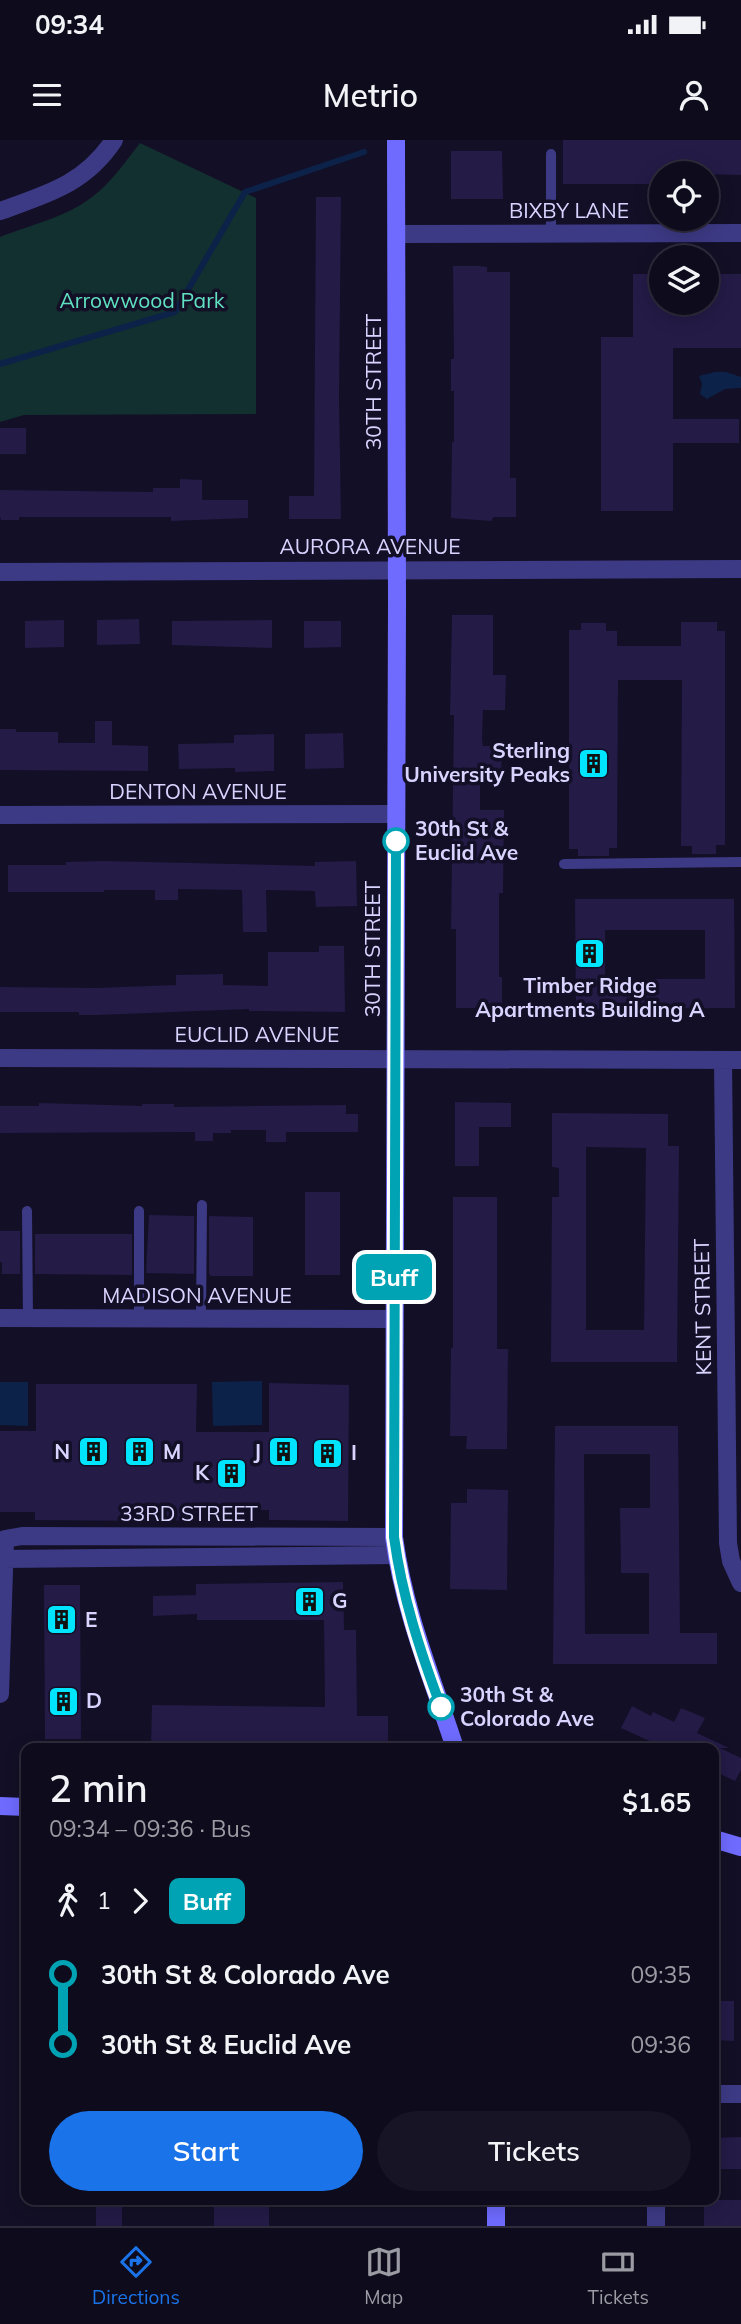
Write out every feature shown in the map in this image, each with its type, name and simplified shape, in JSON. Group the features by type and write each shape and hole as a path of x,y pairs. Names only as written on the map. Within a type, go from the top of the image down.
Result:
{"main road":[{"name":"30TH STREET","path":"396,140 394,1537 417,1640 453,1743"},
{"path":"0,1806 21,1807"},
{"path":"719,1840 741,1847"},
{"path":"496,2205 496,2226"}],"street":[{"path":"0,211 62,188 79,178 94,166 114,140"},
{"name":"BIXBY LANE","path":"397,234 741,233"},
{"name":"AURORA AVENUE","path":"0,572 741,569"},
{"name":"DENTON AVENUE","path":"0,815 396,814"},
{"name":"EUCLID AVENUE","path":"0,1058 732,1060"},
{"name":"KENT STREET","path":"732,1060 734,1316 729,1552 741,1583"},
{"name":"MADISON AVENUE","path":"0,1318 394,1320"},
{"name":"33RD STREET","path":"394,1537 22,1536 5,1539 2,1559 397,1555"},
{"path":"0,1694 2,1559"},
{"path":"719,2094 741,2094"},
{"path":"656,2205 656,2226"}],"lane":[{"path":"551,154 551,234"},
{"path":"564,864 741,862"},
{"path":"201,1319 202,1205"},
{"path":"139,1210 139,1319"},
{"path":"27,1211 28,1318"}],"green space":[{"name":"Arrowwood Park","path":"140,143 256,198 256,414 24,415 0,422 0,237 82,204 106,185"}],"water":[{"path":"715,372 741,377 741,388 725,389 707,399 700,394 702,384 699,376"},
{"path":"262,1381 262,1425 213,1426 212,1382"},
{"path":"0,1382 28,1382 28,1426 0,1425"}],"building":[{"path":"563,140 741,140 741,175 719,174 719,161 649,161 649,184 563,184"},
{"path":"451,151 502,151 503,199 451,199"},
{"path":"316,197 341,197 341,519 289,519 289,496 314,496"},
{"path":"453,266 479,266 487,267 487,272 510,272 510,478 516,478 516,517 494,517 491,521 451,518 454,442 454,391 451,391 451,359 454,359"},
{"path":"633,274 649,274 649,315 719,315 719,274 741,274 741,348 673,348 673,419 739,419 739,443 673,443 673,511 601,511 601,337 633,337"},
{"path":"0,428 26,428 26,454 0,454"},
{"path":"180,479 202,480 202,500 248,500 248,518 171,521 171,517 19,517 19,520 1,520 0,517 0,490 153,492 153,488 180,488"},
{"path":"452,615 493,615 493,675 506,675 505,710 483,710 483,746 502,746 501,777 480,777 480,810 504,810 503,893 499,893 499,977 502,977 502,1008 456,1008 456,929 451,929 454,715 450,715"},
{"path":"139,619 140,644 97,645 97,620"},
{"path":"64,620 64,647 25,648 25,621"},
{"path":"272,620 272,648 172,645 172,621"},
{"path":"304,621 341,621 341,647 304,648"},
{"name":"Sterling University Peaks","path":"681,622 717,622 717,631 725,631 725,845 716,845 716,854 692,854 692,846 681,846 682,680 618,680 617,848 609,848 609,856 578,856 578,849 569,849 569,630 581,630 581,623 606,623 606,631 617,631 617,646 681,646"},
{"path":"95,721 112,721 112,745 148,746 148,771 0,770 0,729 16,729 16,732 58,732 58,743 95,743"},
{"path":"343,733 344,768 305,769 305,734"},
{"path":"274,734 274,771 235,772 235,768 179,769 178,744 234,743 234,735"},
{"path":"356,861 357,906 316,907 315,891 266,890 267,932 243,932 242,890 178,889 178,900 155,900 155,890 8,892 8,865 66,865 66,862 315,866 315,862"},
{"name":"Timber Ridge Apartments Building A","path":"575,899 734,899 735,1008 576,1009","holes":["605,930 705,930 705,979 605,979"]},
{"path":"319,946 344,946 345,1012 249,1009 79,1015 79,1012 0,1012 0,987 97,988 176,985 176,975 223,974 223,985 268,986 268,952 319,952"},
{"path":"455,1102 511,1103 511,1127 479,1127 479,1166 455,1166"},
{"path":"39,1103 142,1106 174,1104 174,1107 346,1105 346,1114 358,1114 358,1132 286,1132 286,1142 266,1142 266,1130 213,1133 213,1141 195,1141 195,1132 0,1133 0,1106 39,1106"},
{"path":"552,1113 668,1114 668,1146 679,1146 677,1362 551,1362 552,1197 559,1197 559,1168 552,1167","holes":["586,1147 646,1148 644,1330 586,1330"]},
{"path":"305,1192 340,1192 340,1275 305,1275"},
{"path":"453,1197 497,1197 497,1349 508,1349 507,1449 466,1449 467,1436 450,1436"},
{"path":"149,1215 194,1216 194,1274 146,1273"},
{"path":"209,1216 253,1217 253,1276 209,1274"},
{"path":"0,1231 20,1231 20,1274 2,1274"},
{"path":"35,1234 132,1234 132,1275 35,1274"},
{"path":"269,1383 349,1385 348,1521 269,1520 269,1510 196,1510 196,1520 159,1521 35,1520 35,1512 0,1512 0,1431 36,1431 36,1384 197,1384 196,1432 269,1432"},
{"path":"555,1426 678,1426 680,1633 717,1633 717,1664 553,1664","holes":["584,1454 650,1454 650,1508 620,1508 621,1573 649,1573 649,1634 585,1634"]},
{"path":"467,1489 508,1490 507,1590 450,1589 451,1503 467,1503"},
{"path":"343,1582 344,1630 356,1630 357,1716 388,1716 388,1743 151,1743 152,1705 325,1707 324,1620 197,1620 197,1614 153,1616 153,1596 196,1595 196,1584"},
{"path":"44,1585 80,1585 81,1739 45,1739"},
{"path":"632,1706 651,1716 653,1712 674,1722 681,1708 705,1718 697,1733 718,1743 654,1743 621,1728"},
{"path":"719,1743 729,1748 720,1748 741,1758 741,1770 735,1781 719,1773"},
{"path":"719,2001 734,2001 734,2041 719,2040"},
{"path":"741,2137 741,2169 719,2169 719,2138"},
{"path":"719,2200 741,2200 741,2226 704,2226 704,2205 719,2205"},
{"path":"96,2205 122,2205 122,2226 96,2226"},
{"path":"214,2205 269,2205 269,2226 214,2226"}],"waterway":[{"path":"0,364 175,312 245,192 364,152"}],"bus line":[{"name":"Buff","path":"396,841 394,1537 404,1596 441,1707"}],"place":[{"name":"Sterling University Peaks","path":"593,763"},
{"name":"30th St & Euclid Ave","path":"396,841"},
{"name":"Timber Ridge Apartments Building A","path":"590,954"},
{"name":"N","path":"93,1452"},
{"name":"M","path":"140,1452"},
{"name":"J","path":"284,1452"},
{"name":"I","path":"328,1453"},
{"name":"K","path":"232,1473"},
{"name":"G","path":"309,1601"},
{"name":"E","path":"62,1620"},
{"name":"D","path":"63,1701"},
{"name":"30th St & Colorado Ave","path":"441,1707"}]}
